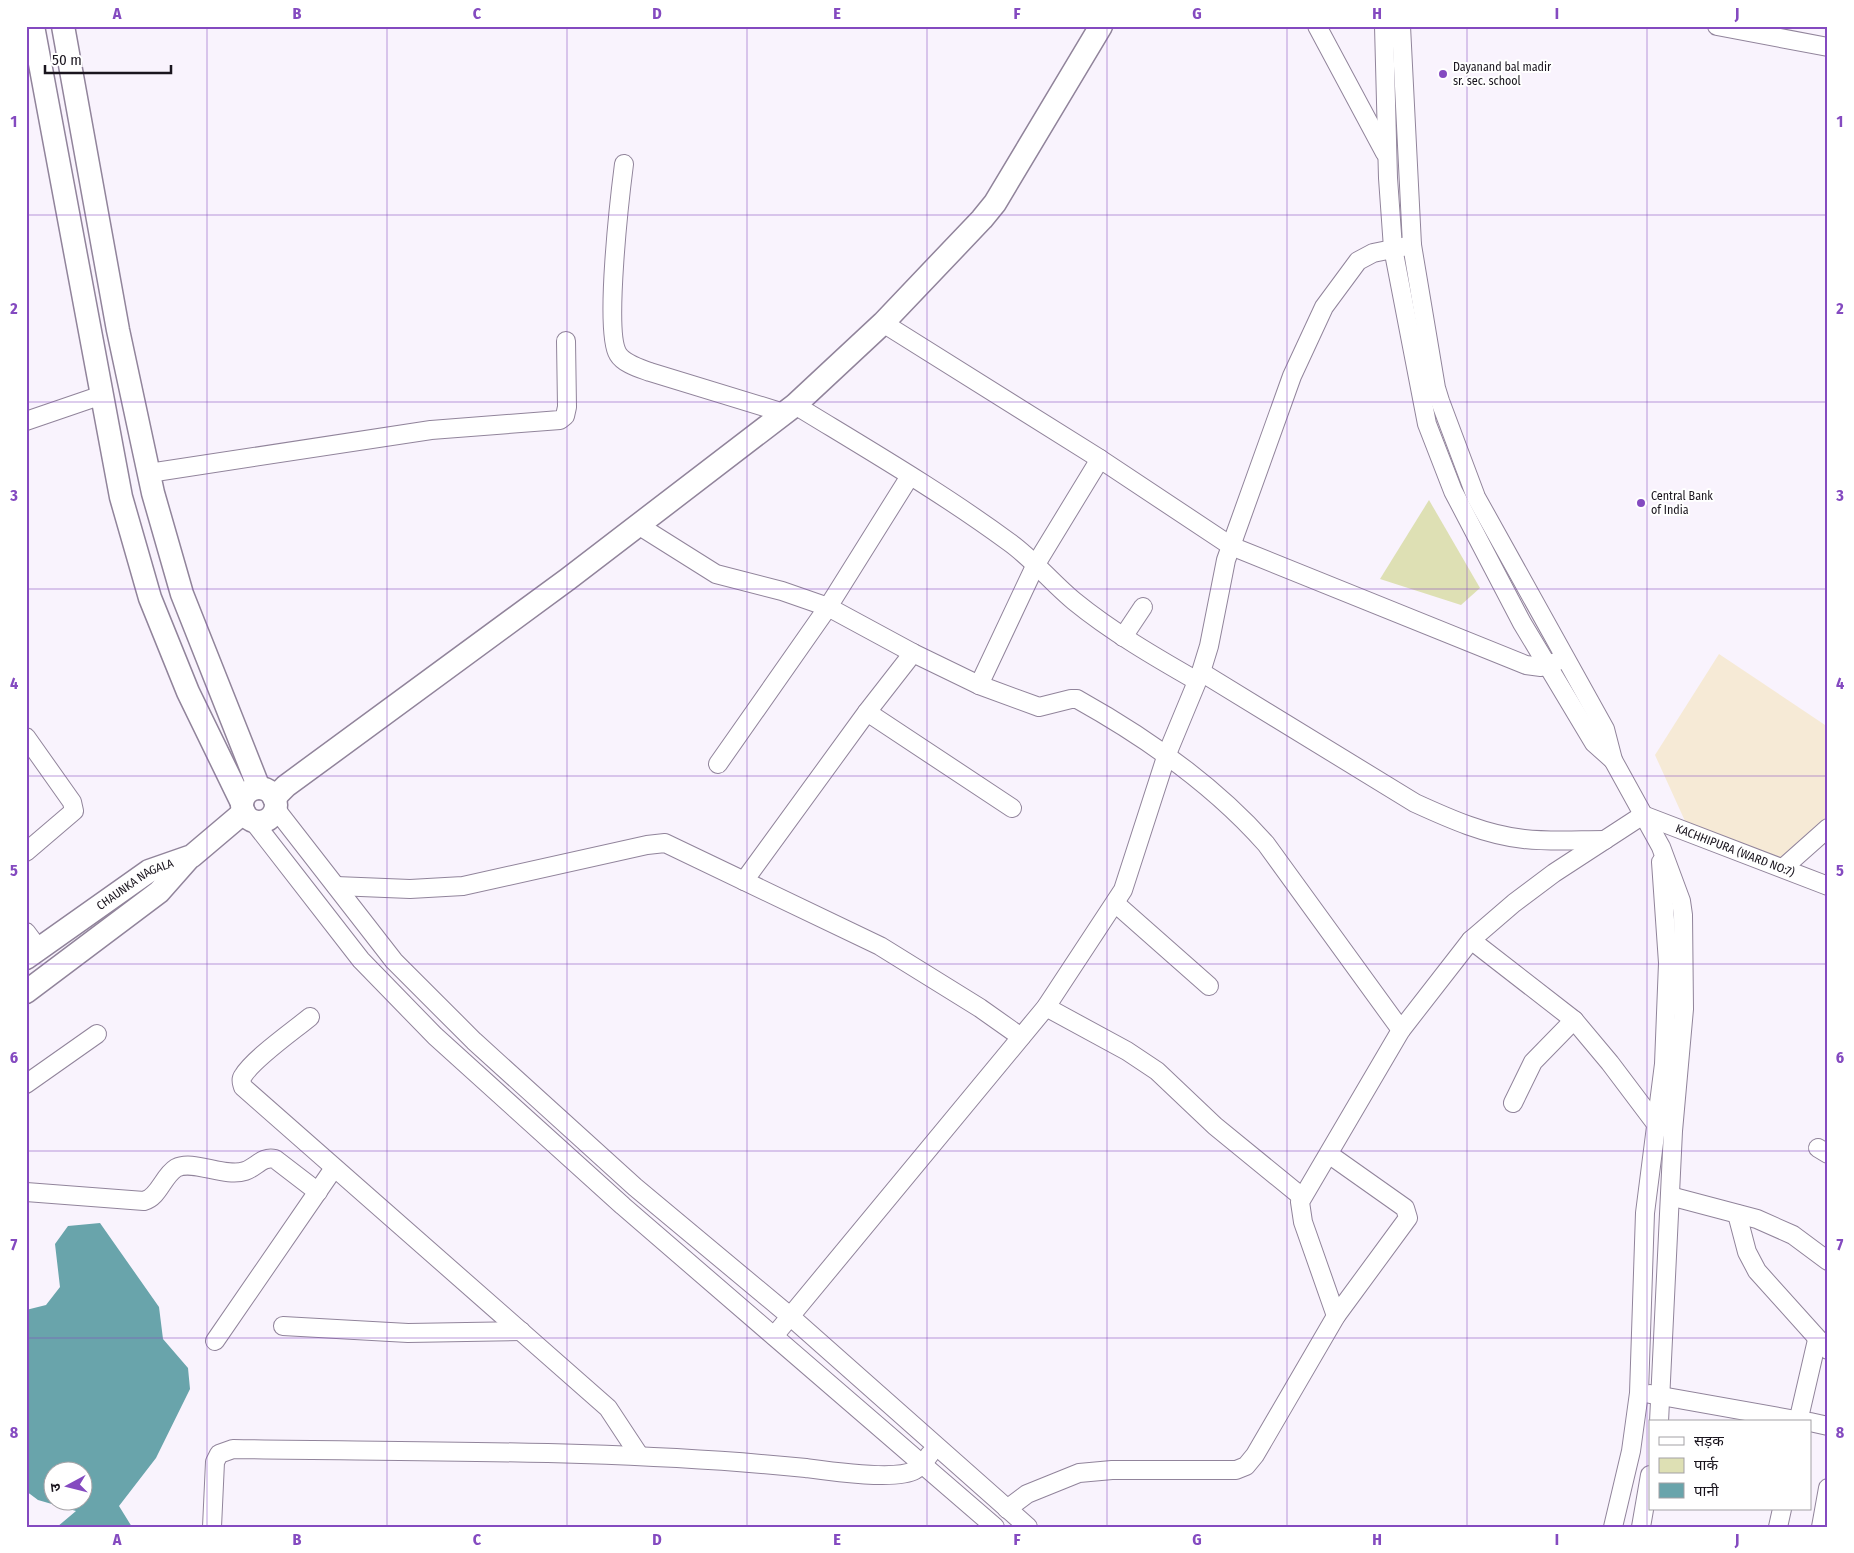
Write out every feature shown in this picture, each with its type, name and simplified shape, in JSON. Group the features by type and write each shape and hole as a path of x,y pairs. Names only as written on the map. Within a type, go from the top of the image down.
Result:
{"main road":[{"path":"31,29 121,497 150,598 188,692 246,812 267,820 270,798 182,594 149,473 118,330 63,26"},
{"path":"246,812 246,794 270,798 638,525 790,409 883,323 982,219 995,202 1101,26"},
{"name":"CHAUNKA NAGALA","path":"30,946 149,871 192,856 246,812"},
{"path":"26,992 159,892 192,856"}],"street":[{"path":"1317,26 1388,158"},
{"path":"1384,26 1393,248 1427,424 1442,465 1484,552 1594,743 1614,760"},
{"path":"1401,26 1412,245 1436,388 1440,401 1476,497 1605,730 1614,760 1661,847 1681,901 1683,915 1684,1009 1673,1131 1659,1420"},
{"path":"1717,26 1828,47"},
{"path":"1385,73 1404,71"},
{"path":"624,164 616,229 613,344 618,355 628,364 650,372 790,409 910,476 1010,542 1073,600 1123,637 1199,676 1415,803 1478,829 1523,839 1605,840"},
{"path":"774,1336 1046,1007 1115,903 1126,882 1167,754 1199,676 1209,646 1226,560 1292,376 1324,307 1358,261 1374,253 1412,245"},
{"path":"883,323 1100,459 1231,546 1526,665 1548,666 1564,657"},
{"path":"149,473 431,430 560,420 566,416 567,407 566,341"},
{"path":"26,421 102,395"},
{"path":"979,685 1036,564 1100,459"},
{"path":"718,764 828,607 910,476"},
{"path":"638,525 716,574 782,590 828,607 913,653 979,685 1039,707 1071,699 1077,700 1167,754 1244,819 1266,844 1401,1030"},
{"path":"1123,637 1143,607"},
{"path":"744,881 867,712 913,653"},
{"path":"867,712 1012,808"},
{"path":"26,737 72,802 74,811 26,852"},
{"path":"270,798 394,961 474,1041 635,1187 791,1316 1028,1527"},
{"path":"246,812 362,960 435,1036 623,1206 995,1527"},
{"path":"1336,1316 1300,1208 1302,1197 1330,1155 1401,1030 1471,940 1514,902 1643,815"},
{"name":"KACHHIPURA (WARD NO:7)","path":"1643,815 1828,886"},
{"path":"1783,868 1828,828"},
{"path":"336,886 410,888 463,886 660,843 672,845 880,946 980,1008 1021,1037"},
{"path":"1613,1527 1631,1450 1639,1393 1645,1213 1664,1064 1668,963 1661,847"},
{"path":"1115,903 1209,986"},
{"path":"1471,940 1574,1020 1610,1063 1656,1124 1673,1131"},
{"path":"1046,1007 1127,1051 1157,1071 1215,1126 1302,1197"},
{"path":"310,1017 266,1053 242,1076 241,1082 243,1087 608,1408 639,1455"},
{"path":"1513,1103 1533,1062 1574,1020"},
{"path":"26,1084 97,1034"},
{"path":"1007,1509 1027,1494 1079,1473 1112,1470 1236,1470 1246,1466 1255,1455 1336,1316 1408,1218 1405,1208 1330,1155"},
{"path":"26,1192 144,1200 151,1198 172,1172 184,1166 235,1174 246,1171 264,1159 270,1158 275,1159 318,1192"},
{"path":"214,1340 334,1168"},
{"path":"1670,1196 1757,1219 1793,1235 1828,1260"},
{"path":"1737,1214 1748,1252 1757,1271 1776,1290 1822,1345 1804,1420"},
{"path":"283,1326 408,1333 521,1330"},
{"path":"1639,1393 1793,1420"},
{"path":"1812,1423 1828,1426"},
{"path":"212,1527 215,1462 220,1454 233,1449 639,1455 856,1474 903,1474 914,1471 937,1446"},
{"path":"1641,1527 1649,1481"},
{"path":"1821,1527 1828,1488"},
{"path":"1778,1527 1782,1510"}],"shaded area":[{"path":"1719,654 1828,727 1828,827 1783,868 1690,832 1655,755"}],"green space":[{"path":"1429,500 1480,588 1461,605 1380,579"}],"water":[{"path":"100,1223 159,1307 163,1339 188,1368 190,1389 156,1458 119,1506 132,1527 57,1527 76,1511 73,1510 92,1510 92,1460 42,1460 42,1501 26,1491 26,1310 46,1305 60,1287 55,1244 68,1226"}],"place":[{"name":"Dayanand bal madir sr. sec. school","path":"1443,74"},
{"name":"Central Bank of India","path":"1641,503"}]}
